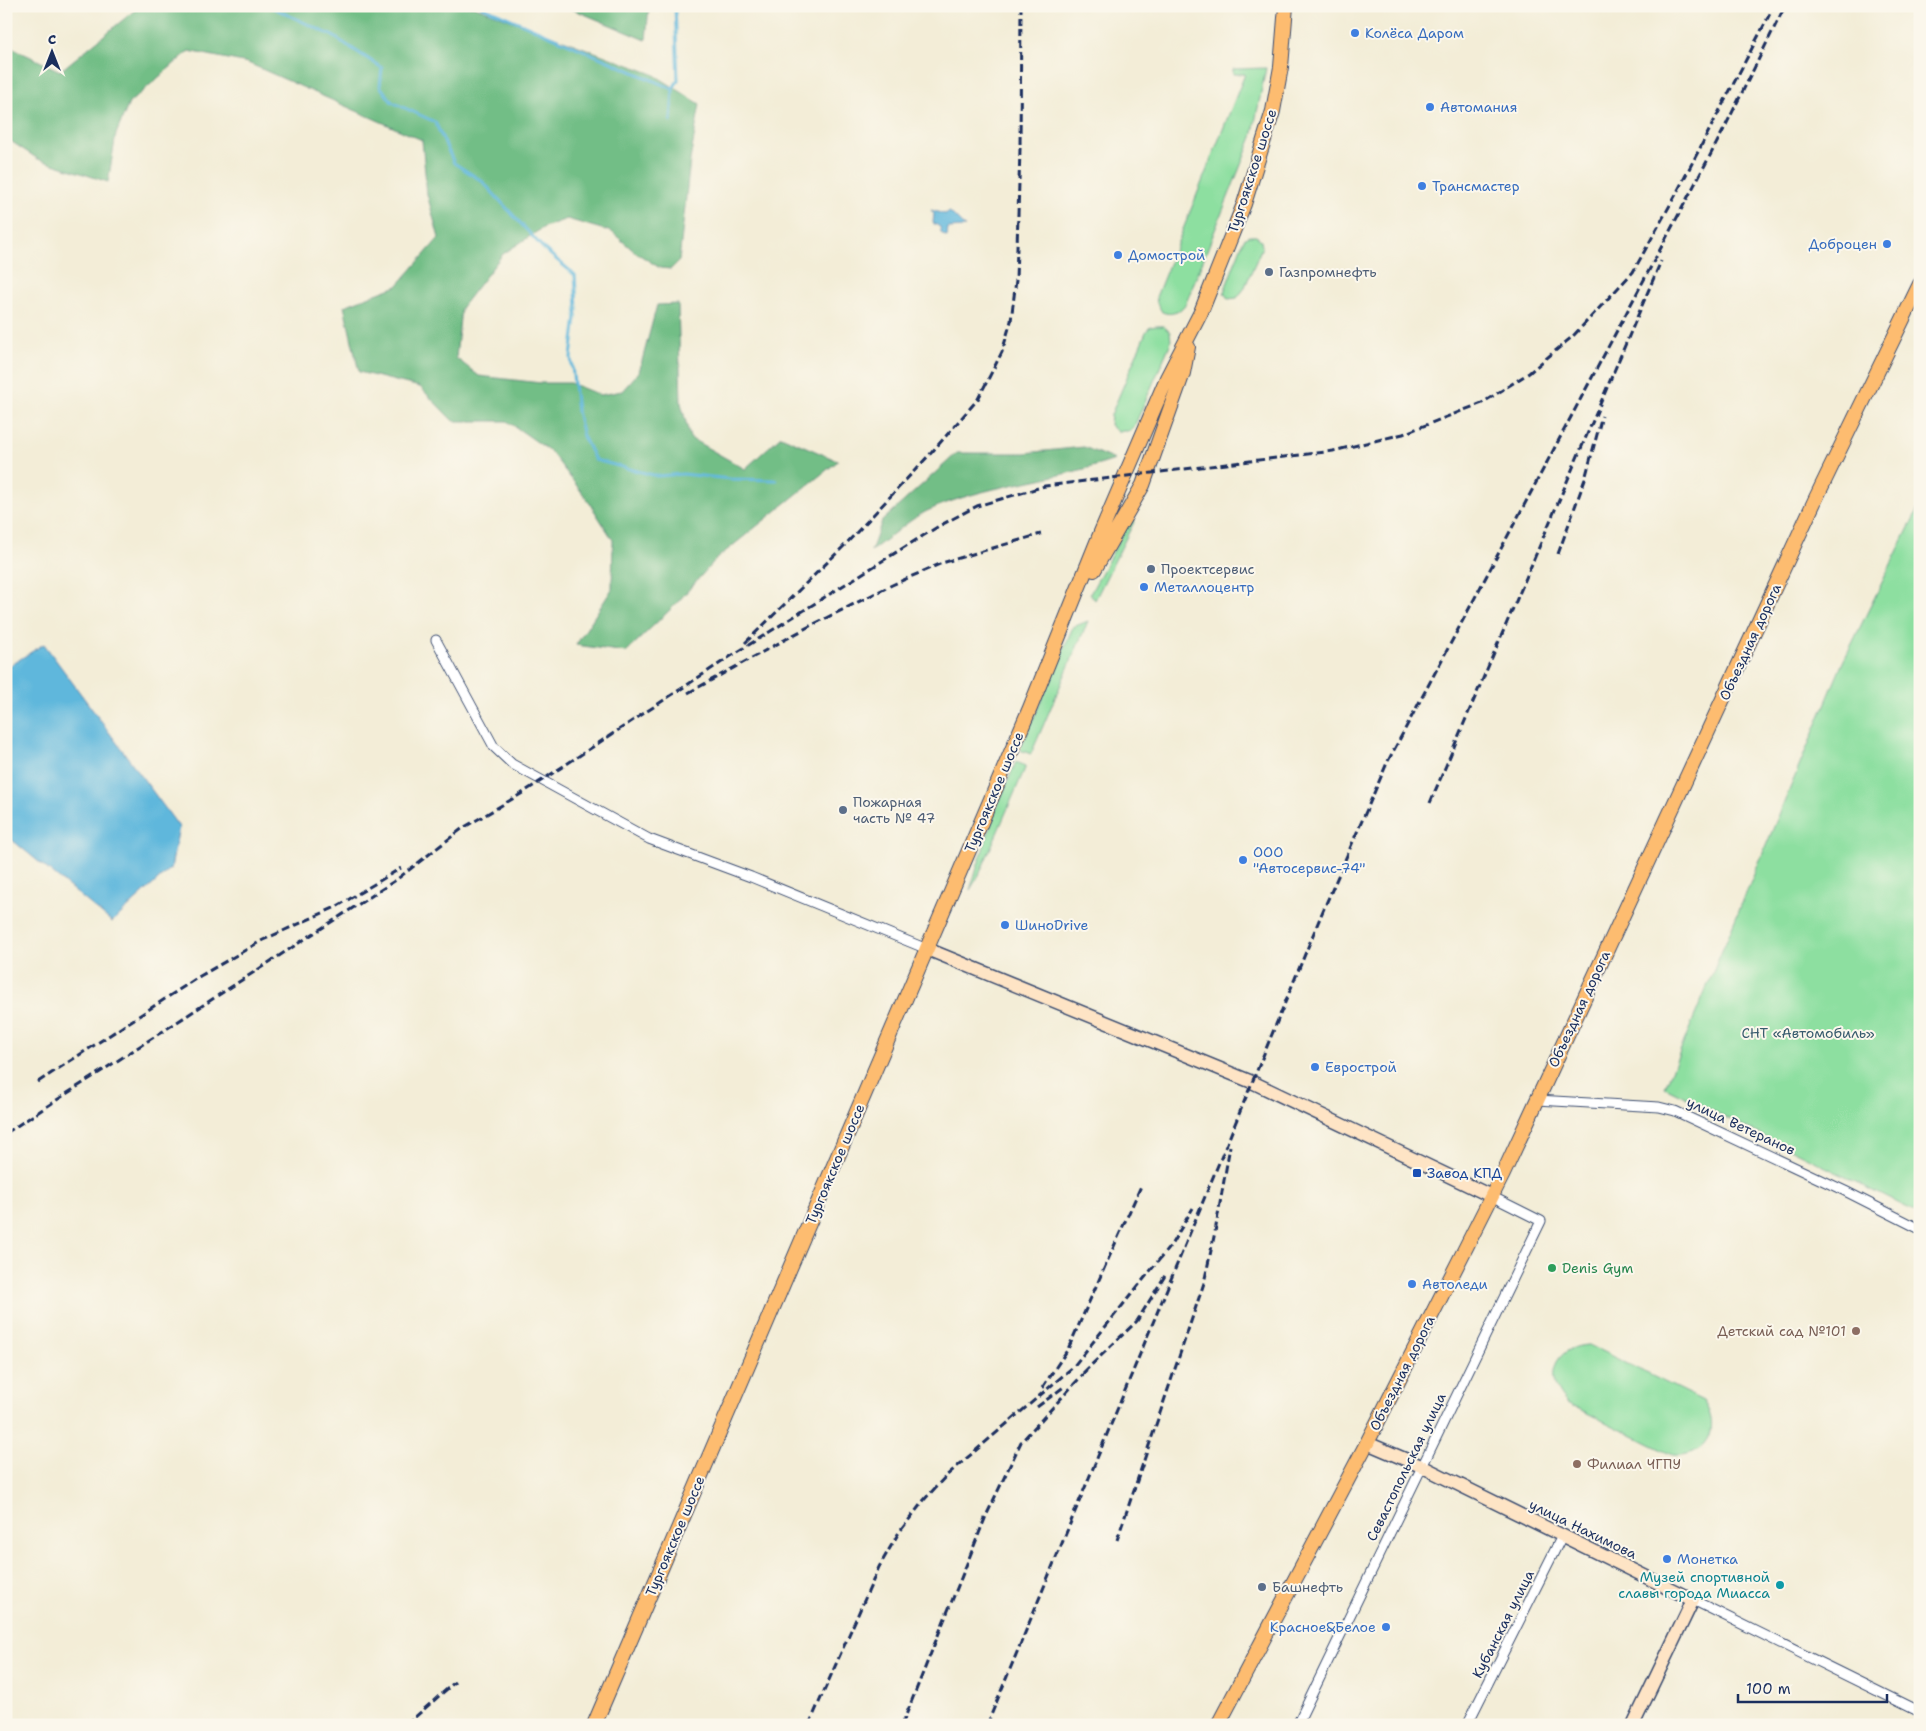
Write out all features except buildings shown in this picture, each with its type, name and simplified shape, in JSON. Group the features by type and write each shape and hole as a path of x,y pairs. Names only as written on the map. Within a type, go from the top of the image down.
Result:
{"main road":[{"name":"Тургоякское шоссе","path":"594,1725 927,949 1074,603 1101,532 1163,387 1192,329 1244,204 1269,128 1281,67 1286,6"},
{"name":"Объездная дорога","path":"1218,1725 1367,1443 1491,1196 1816,498 1920,284"},
{"name":"Тургоякское шоссе","path":"1074,603 1143,485 1183,373 1192,329"}],"street":[{"path":"436,640 494,748 512,764 649,839 744,874 1252,1082 1491,1196"},
{"name":"улица Ветеранов","path":"1537,1100 1659,1107 1675,1111 1838,1187 1920,1229"},
{"name":"Севастопольская улица","path":"1297,1725 1540,1221 1491,1196"},
{"name":"улица Нахимова","path":"1367,1443 1421,1466 1920,1712"},
{"name":"Кубанская улица","path":"1467,1725 1562,1536"},
{"path":"1633,1725 1693,1600"}],"green space":[{"path":"140,6 473,6 653,74 700,104 690,160 679,261 671,269 660,268 635,252 612,232 567,219 544,227 503,254 461,308 456,358 479,376 541,383 570,383 600,395 622,391 639,372 657,305 678,304 681,403 690,438 745,469 781,436 838,461 716,559 676,604 626,652 576,645 612,589 613,540 587,499 550,451 507,421 453,421 420,387 359,372 344,306 397,286 439,238 427,194 422,140 248,63 189,51 129,103 116,134 108,182 38,159 6,138 6,45 60,71"},
{"path":"565,6 649,6 646,40"},
{"path":"1266,68 1252,137 1186,303 1176,312 1169,314 1162,312 1156,297 1245,74 1233,74 1233,69"},
{"path":"1256,236 1261,240 1262,247 1244,289 1237,298 1228,299 1224,292 1244,239"},
{"path":"1163,326 1170,332 1171,342 1134,427 1129,431 1117,431 1110,425 1111,415 1146,332 1150,327"},
{"path":"1084,447 1115,460 949,502 920,515 871,551 882,521 957,453 1025,453"},
{"name":"СНТ «Автомобиль»","path":"1920,505 1920,1214 1665,1087 1842,664"},
{"path":"1135,520 1095,600 1090,594 1129,522"},
{"path":"1088,621 1031,754 1020,750 1073,627"},
{"path":"1016,762 1026,766 979,875 970,890 996,809"},
{"path":"1589,1345 1703,1401 1709,1411 1711,1422 1708,1440 1694,1452 1684,1455 1672,1455 1567,1403 1559,1394 1555,1384 1554,1374 1556,1365 1560,1357 1567,1351"}],"water":[{"path":"931,210 944,214 950,212 965,227 948,228 947,237 941,233 940,227 933,223 934,214"},
{"path":"44,644 179,827 171,868 112,922 6,835 6,668"}],"waterway":[{"path":"269,6 333,36 382,68 380,86 392,102 435,122 454,163 482,181 544,249 575,275 577,309 571,357 577,411 583,436 595,460 657,476 683,474 730,479 777,480"},
{"path":"481,6 673,89 671,121"},
{"path":"673,89 678,80 675,6"}],"railway":[{"path":"745,643 843,547 932,452 978,399 1002,352 1011,321 1016,280 1020,149 1021,6"},
{"path":"6,1133 396,880 463,828 521,794 728,658 903,548 977,506 1045,486 1333,451 1403,434 1482,403 1529,373 1573,336 1633,272 1675,196 1774,6"},
{"path":"987,1725 1322,913 1387,763 1722,133 1785,6"},
{"path":"1430,803 1661,261"},
{"path":"1558,554 1585,479 1602,416"},
{"path":"688,693 808,627 892,585 942,563 1041,534"},
{"path":"38,1082 200,976 263,940 336,907 401,868"},
{"path":"1117,1540 1204,1283 1230,1146"},
{"path":"1042,1388 1068,1349 1141,1186"},
{"path":"809,1725 879,1567 898,1534 924,1500 946,1476 1073,1367 1171,1245 1193,1208"},
{"path":"1083,1373 1137,1321 1166,1274"},
{"path":"902,1725 986,1516 1021,1442 1088,1369"},
{"path":"1037,1407 1065,1386"},
{"path":"406,1725 455,1682"}],"place":[{"name":"Колёса Даром","path":"1355,33"},
{"name":"Автомания","path":"1430,107"},
{"name":"Трансмастер","path":"1422,186"},
{"name":"Доброцен","path":"1887,244"},
{"name":"Домострой","path":"1118,255"},
{"name":"Газпромнефть","path":"1269,272"},
{"name":"Проектсервис","path":"1151,569"},
{"name":"Металлоцентр","path":"1144,587"},
{"name":"Пожарная часть № 47","path":"843,810"},
{"name":"ООО \"Автосервис-74\"","path":"1243,860"},
{"name":"ШиноDrive","path":"1005,925"},
{"name":"Еврострой","path":"1315,1067"},
{"name":"Завод КПД","path":"1417,1173"},
{"name":"Denis Gym","path":"1552,1268"},
{"name":"Автоледи","path":"1412,1284"},
{"name":"Детский сад №101","path":"1856,1331"},
{"name":"Филиал ЧГПУ","path":"1577,1464"},
{"name":"Монетка","path":"1667,1559"},
{"name":"Музей спортивной славы города Миасса","path":"1780,1585"},
{"name":"Башнефть","path":"1262,1587"},
{"name":"Красное&Белое","path":"1386,1627"}]}
